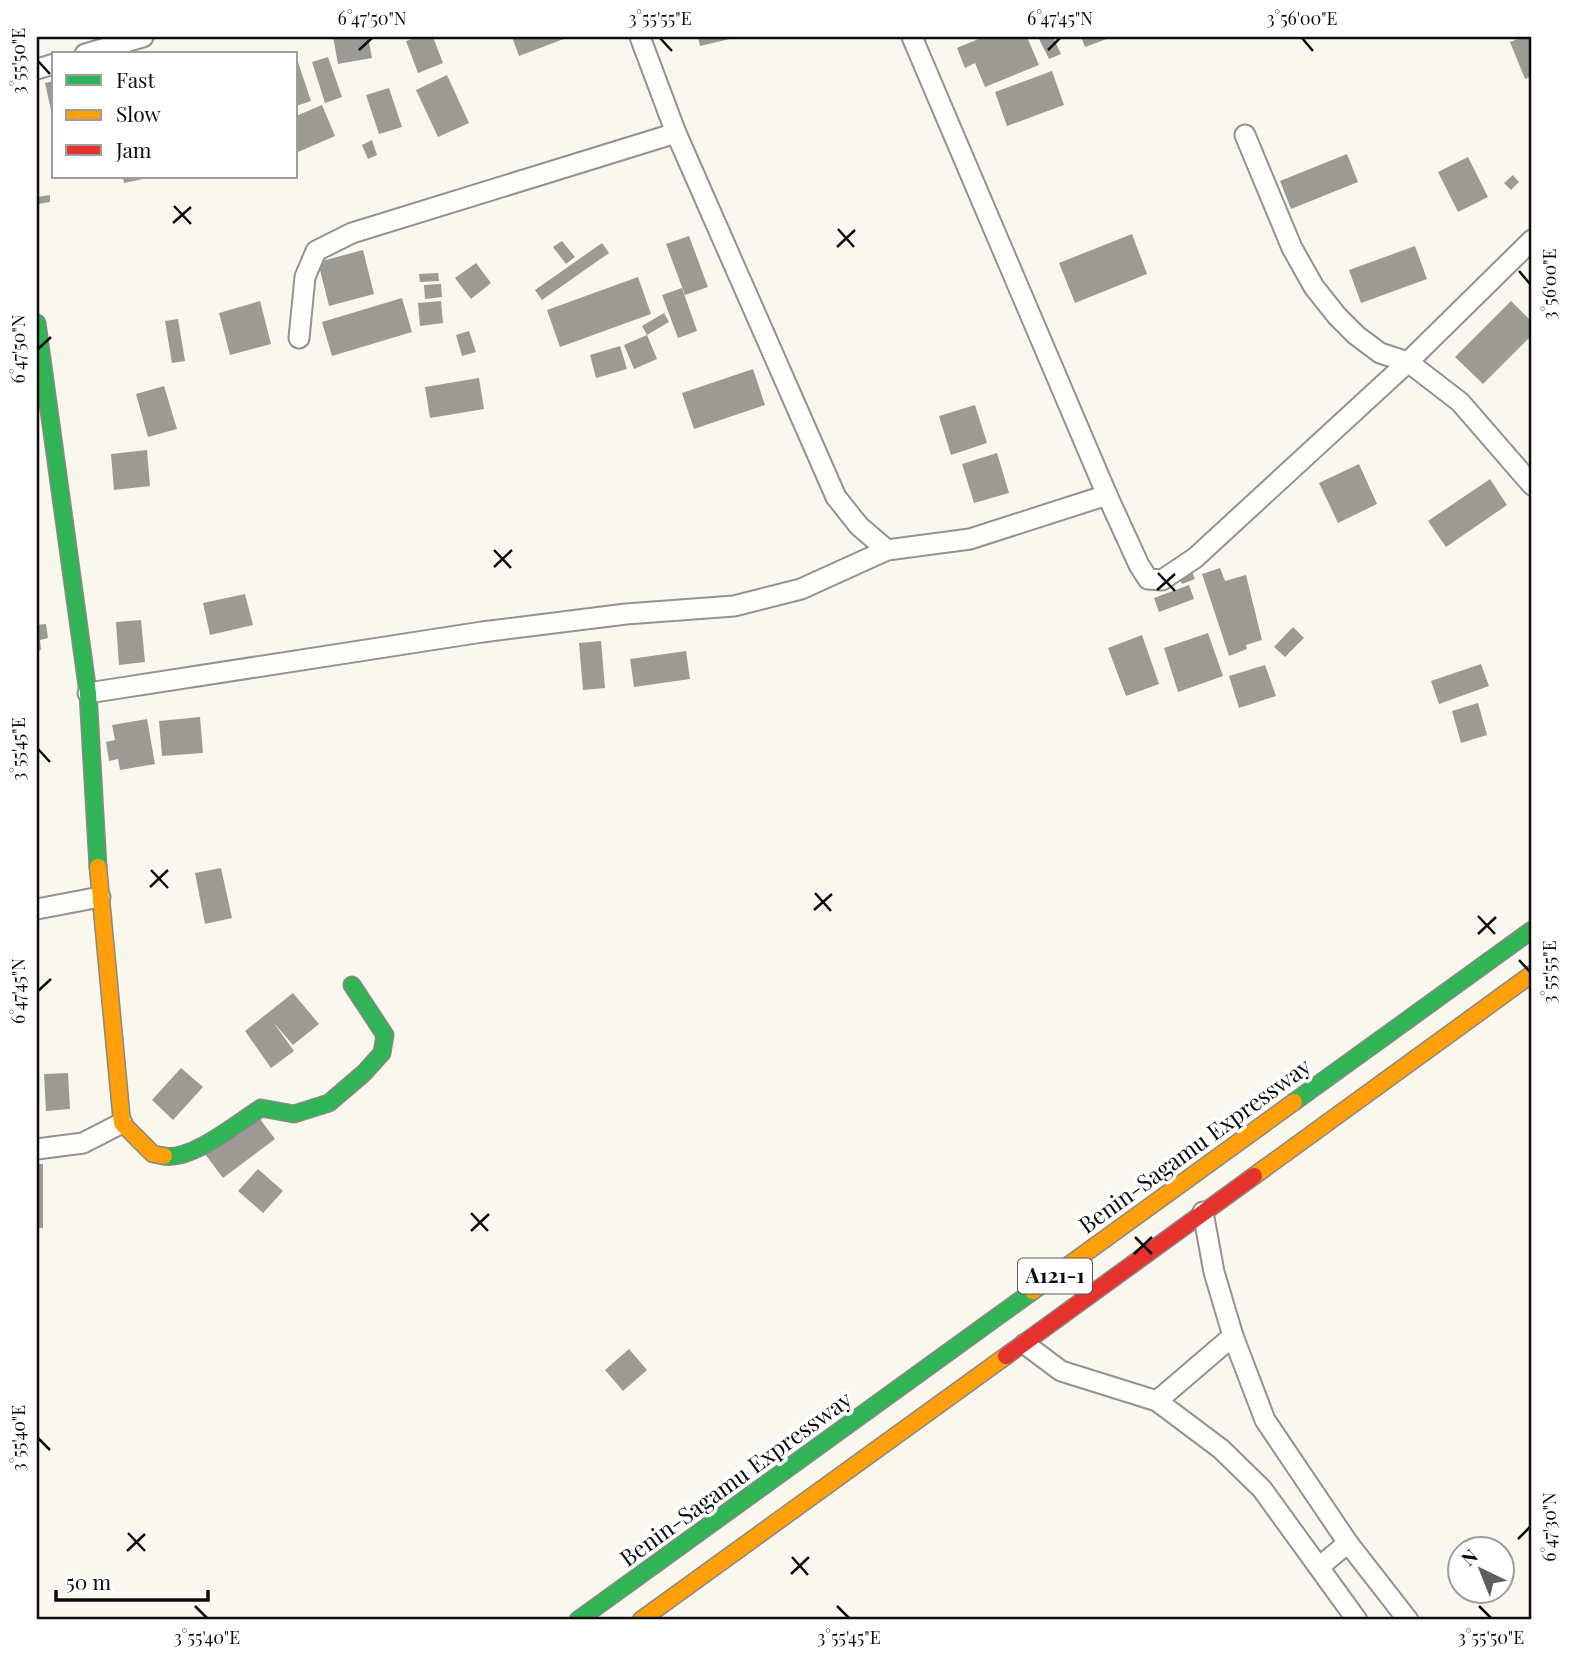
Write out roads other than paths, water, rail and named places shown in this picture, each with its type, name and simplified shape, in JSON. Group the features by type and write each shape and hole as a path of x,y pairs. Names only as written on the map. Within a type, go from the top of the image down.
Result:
{"main road":[{"path":"37,323 88,693 100,897 122,1123 153,1154 170,1157 190,1153 261,1108 294,1114 329,1103 364,1073 382,1053 385,1035 352,985"},
{"name":"Benin-Sagamu Expressway","path":"578,1620 1532,930"},
{"name":"A121-1","path":"641,1620 1532,974"}],"street":[{"path":"92,52 143,37"},
{"path":"640,37 677,133 836,497 859,526 887,550"},
{"path":"918,38 1107,495 1148,579 1162,580 1195,558 1408,362 1532,240"},
{"path":"299,338 305,277 316,251 352,233 677,133"},
{"path":"1245,135 1292,248 1314,287 1356,335 1380,352 1408,362 1460,402 1532,485"},
{"path":"88,693 482,632 626,614 734,606 801,589 887,550 970,539 1107,495"},
{"path":"37,909 100,897"},
{"path":"37,1149 83,1143 122,1123"},
{"path":"1203,1212 1214,1272 1233,1336 1265,1420 1348,1543 1408,1620"},
{"path":"1157,1401 1233,1336"},
{"path":"1025,1343 1062,1371 1157,1401 1221,1450 1262,1489 1357,1620"},
{"path":"1319,1567 1348,1543"}]}
